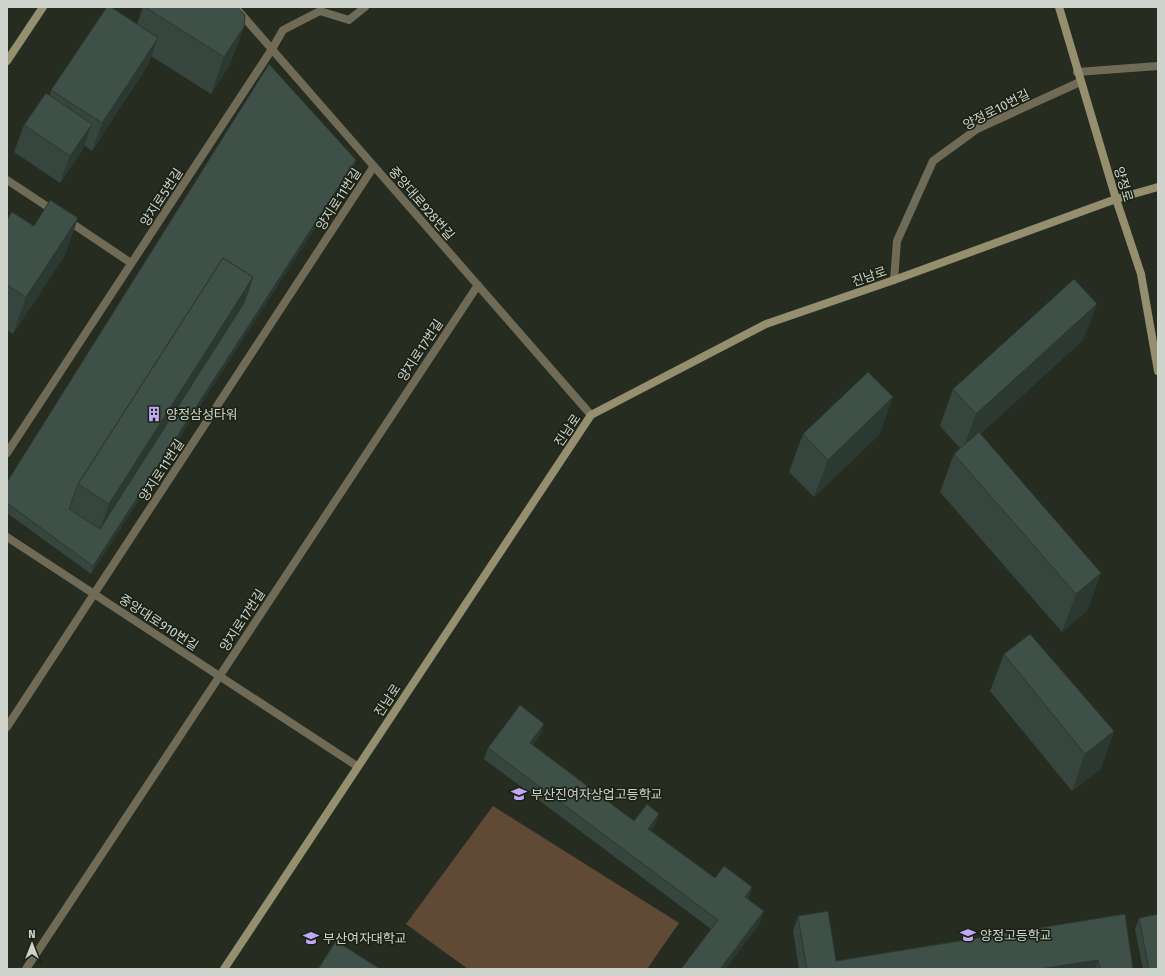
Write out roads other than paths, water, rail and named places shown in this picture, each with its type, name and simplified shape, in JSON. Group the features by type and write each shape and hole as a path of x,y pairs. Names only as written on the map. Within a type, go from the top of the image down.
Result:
{"street":[{"path":"7,62 43,7"},
{"name":"중앙대로928번길","path":"235,7 592,415"},
{"name":"양지로5번길","path":"7,453 284,30 320,11 349,20 365,7"},
{"name":"양정로","path":"1059,7 1080,82 1141,274 1158,371"},
{"path":"1077,72 1158,66"},
{"name":"양정로10번길","path":"894,280 897,241 932,161 977,129 1080,82"},
{"name":"양지로11번길","path":"7,726 374,166"},
{"path":"7,180 132,263"},
{"name":"진남로","path":"224,969 357,766 592,415 766,324 894,280 1116,199 1158,187"},
{"name":"양지로17번길","path":"26,969 478,285"},
{"name":"중앙대로910번길","path":"7,536 357,766"}],"place":[{"name":"양정삼성타워","path":"154,414"},
{"name":"부산진여자상업고등학교","path":"519,794"},
{"name":"양정고등학교","path":"968,935"},
{"name":"부산여자대학교","path":"311,938"}]}
